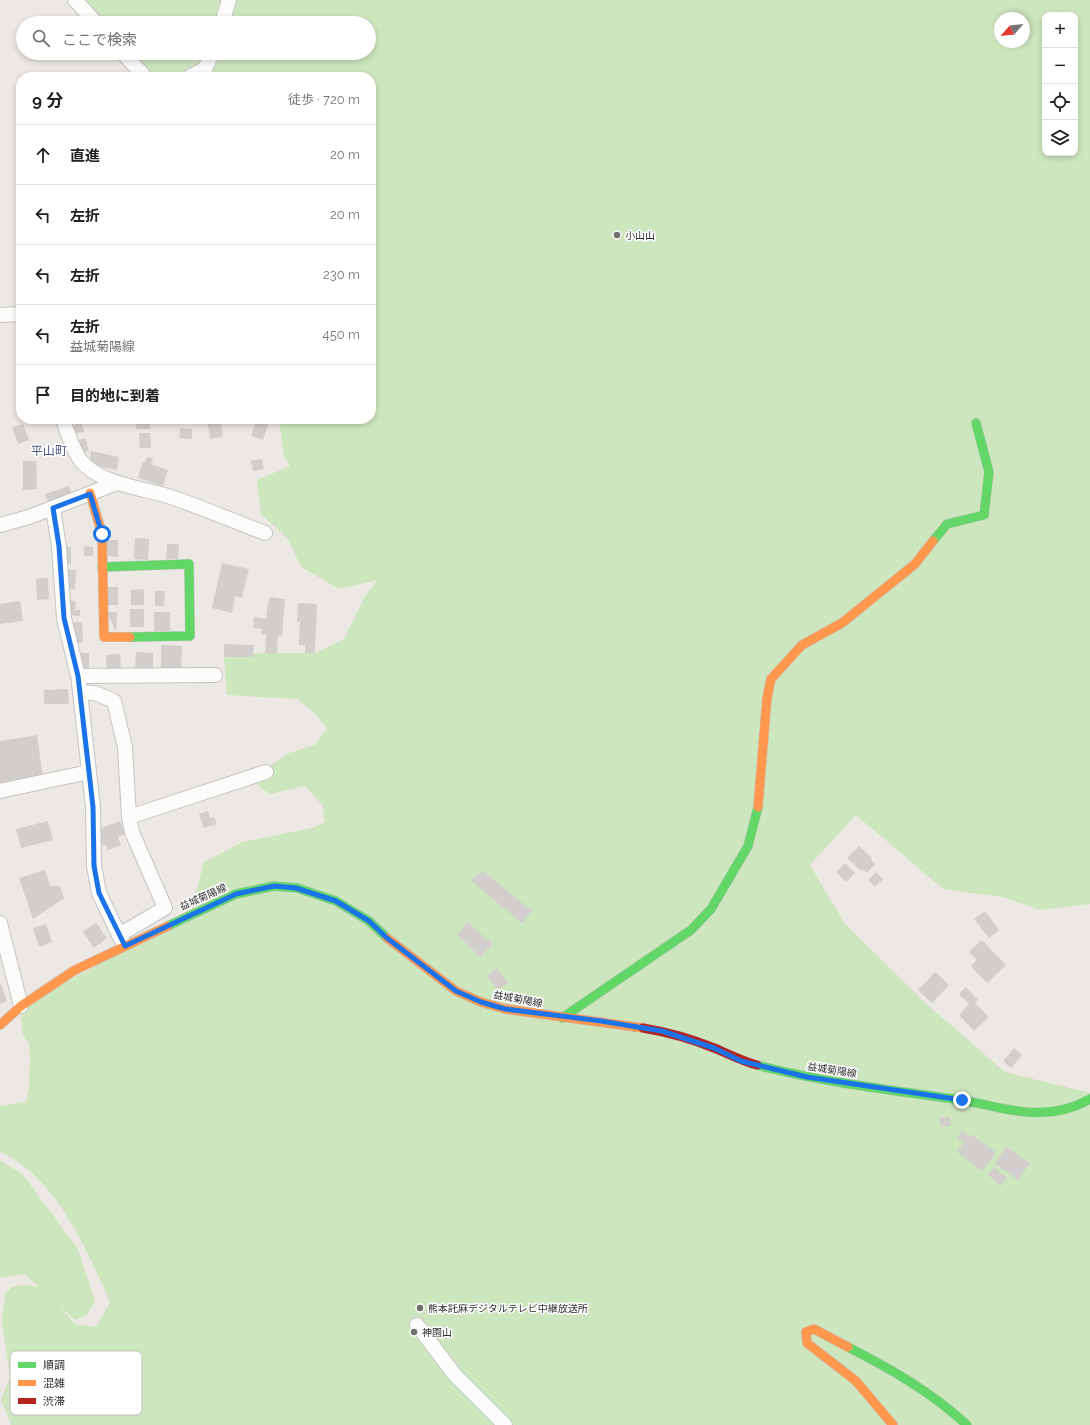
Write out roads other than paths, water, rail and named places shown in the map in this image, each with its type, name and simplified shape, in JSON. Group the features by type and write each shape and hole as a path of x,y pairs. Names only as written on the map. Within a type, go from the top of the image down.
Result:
{"street":[{"path":"75,0 90,16"},
{"path":"224,16 230,0"},
{"path":"129,60 140,72"},
{"path":"199,72 205,69 209,60"},
{"path":"0,314 16,314"},
{"path":"562,1018 691,930 711,909 748,846 760,803 767,698 771,679 802,646 842,623 915,564 947,524 984,515 989,472 976,423"},
{"path":"64,424 81,461 117,484 167,496 265,532"},
{"path":"0,525 53,508 117,484"},
{"path":"90,494 102,534 102,567 104,637 190,636 189,564 102,567"},
{"path":"53,508 59,546 64,618 78,676 80,692 93,807 94,866 99,893 122,940 165,908 132,832 129,817 125,747 114,701 95,693 80,692"},
{"path":"78,676 215,675"},
{"path":"0,791 89,772"},
{"path":"129,817 266,772"},
{"name":"益城菊陽線","path":"0,1025 21,1006 122,940 236,894 274,886 296,888 336,901 369,921 387,938 456,991 481,1002 505,1009 562,1018 601,1021 662,1031 714,1048 741,1061 807,1077 962,1100 1026,1112 1052,1111 1076,1107 1090,1099"},
{"path":"0,923 21,1006"},
{"path":"417,1325 455,1375 506,1425"},
{"path":"892,1425 856,1381 807,1343 806,1332 814,1329 902,1376 952,1410 967,1425"}],"place":[{"name":"小山山","path":"617,235"},
{"name":"熊本託麻デジタルテレビ中継放送所","path":"420,1308"},
{"name":"神園山","path":"414,1332"}],"district":[{"name":"平山町","path":"49,451"}]}
